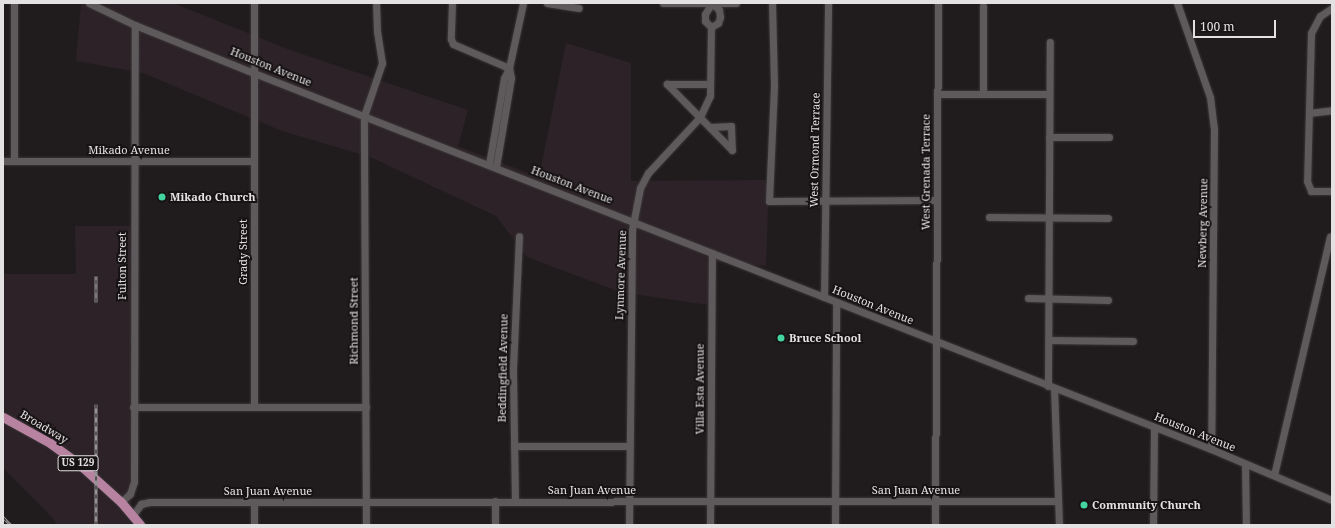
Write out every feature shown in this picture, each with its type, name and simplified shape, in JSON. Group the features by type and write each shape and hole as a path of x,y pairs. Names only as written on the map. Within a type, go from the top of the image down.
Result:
{"main road":[{"name":"Broadway","path":"3,417 65,453 121,502 140,525"}],"street":[{"path":"14,3 14,161"},
{"name":"Houston Avenue","path":"89,3 101,6 135,25 254,73 493,165 936,342 1211,449 1332,500"},
{"name":"Grady Street","path":"254,3 254,408"},
{"name":"Richmond Street","path":"366,525 364,116 382,63 377,31 376,3"},
{"path":"452,3 451,39 453,44 509,68"},
{"path":"493,165 504,78 509,68 522,3"},
{"path":"547,3 580,8"},
{"path":"663,3 736,3"},
{"name":"Lynmore Avenue","path":"629,525 631,241 640,188 648,173 700,117 710,96 711,27 705,21 705,14 712,3 718,10 720,17 718,23 711,27"},
{"path":"772,3 774,86 771,122 769,201 937,200"},
{"name":"West Ormond Terrace","path":"824,297 828,3"},
{"name":"West Grenada Terrace","path":"934,525 938,3"},
{"name":"Newberg Avenue","path":"1176,3 1210,96 1214,128 1211,449"},
{"path":"983,6 983,94"},
{"path":"1332,8 1320,16 1311,33 1308,188 1311,191 1332,191"},
{"name":"Fulton Street","path":"121,502 133,489 133,162 135,25"},
{"path":"1050,42 1049,340 1059,525"},
{"path":"710,84 667,84 710,127"},
{"path":"937,94 1049,94"},
{"path":"1309,113 1332,110"},
{"path":"1050,137 1109,137"},
{"name":"Mikado Avenue","path":"3,161 254,161"},
{"path":"989,218 1108,218"},
{"name":"Beddingfield Avenue","path":"515,501 513,341 519,236"},
{"path":"1274,475 1330,236"},
{"name":"Villa Esta Avenue","path":"710,525 712,253"},
{"path":"1028,298 1108,300"},
{"path":"835,525 836,302"},
{"path":"1049,340 1133,340"},
{"path":"133,408 366,407"},
{"path":"1153,525 1154,427"},
{"path":"514,446 629,446"},
{"path":"1245,464 1246,525"},
{"path":"495,501 495,525"},
{"name":"San Juan Avenue","path":"133,515 144,503 495,501 1058,501"},
{"path":"254,502 254,525"}],"shaded area":[{"path":"81,3 173,3 290,50 468,110 458,146 539,177 566,43 631,63 631,181 769,180 766,266 717,262 708,305 620,292 527,257 496,216 370,157 282,131 143,73 76,61"},
{"path":"75,226 132,226 131,525 57,525 52,517 3,468 3,274 76,274"}],"railway":[{"path":"96,276 96,302"},
{"path":"96,404 96,525"},
{"path":"3,517 11,525"}],"place":[{"name":"Mikado Church","path":"162,197"},
{"name":"Bruce School","path":"781,338"},
{"name":"Community Church","path":"1084,505"}]}
